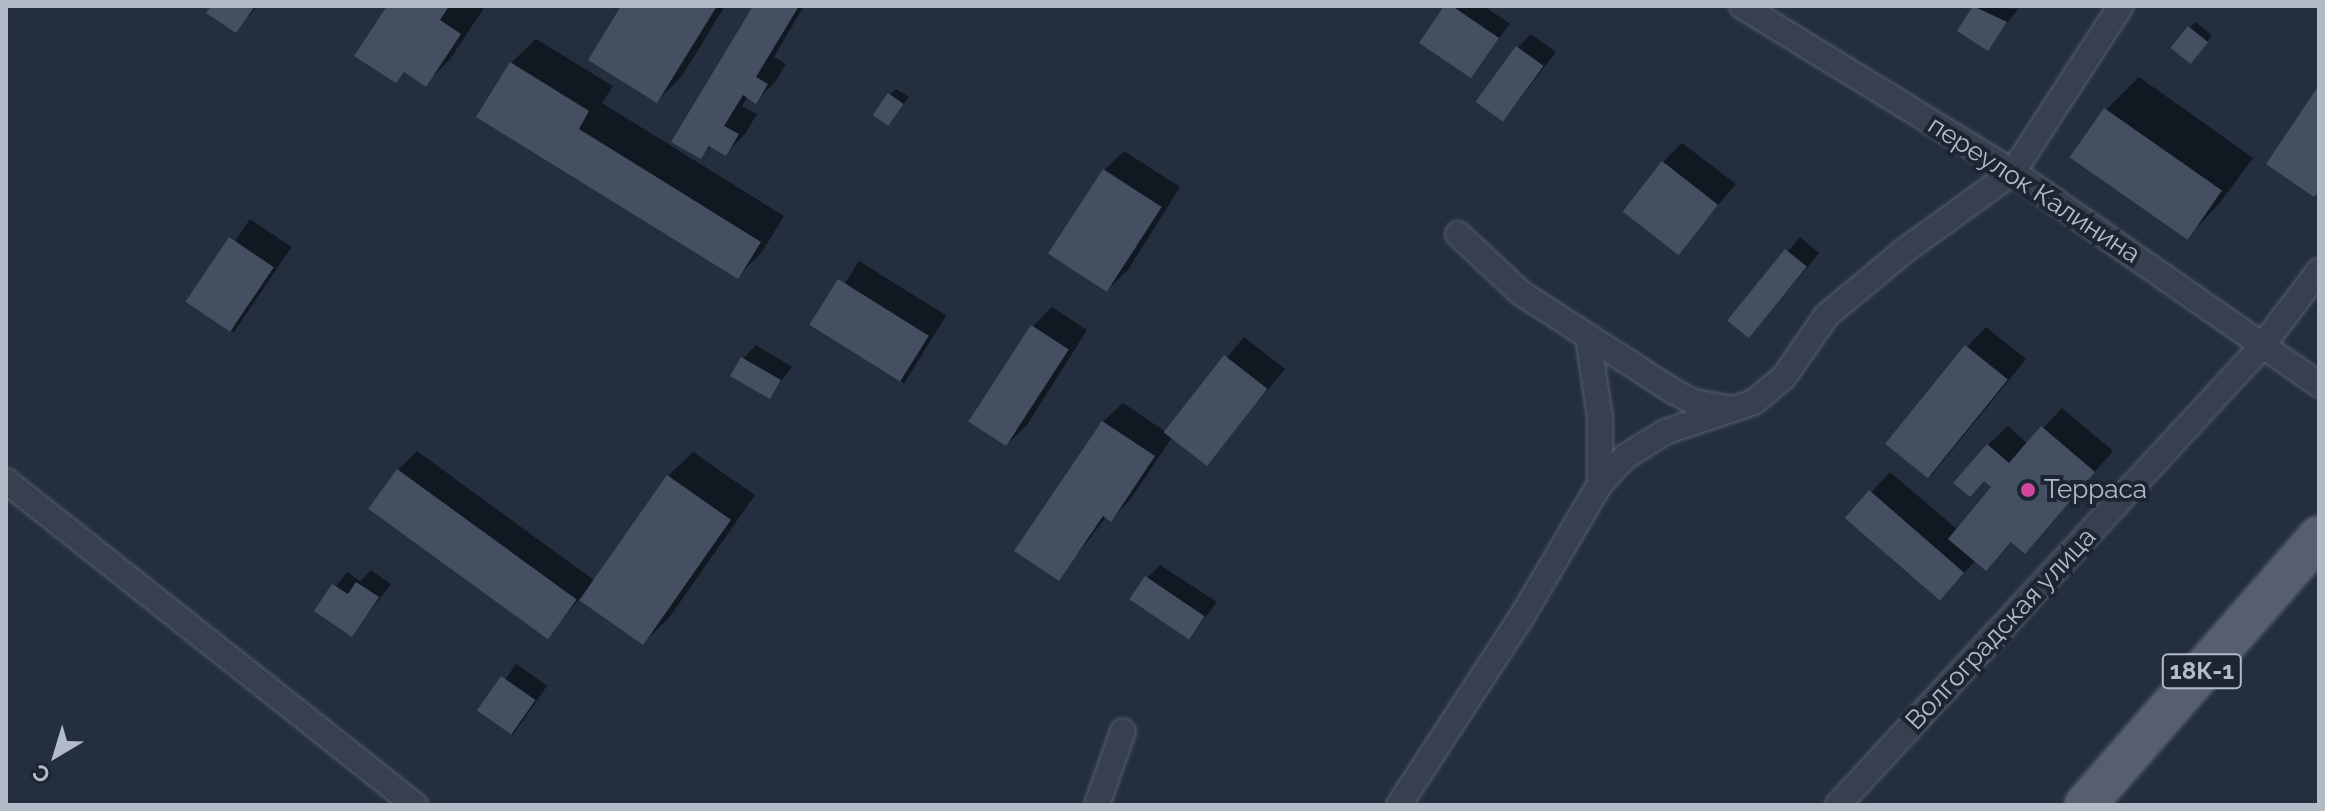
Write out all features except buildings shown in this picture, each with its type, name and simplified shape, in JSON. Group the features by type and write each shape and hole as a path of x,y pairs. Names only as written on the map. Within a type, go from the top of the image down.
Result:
{"main road":[{"name":"18К-1","path":"2085,805 2319,537"}],"street":[{"name":"переулок Калинина","path":"1742,6 2013,172 2319,385"},
{"path":"1399,805 1521,618 1600,484 1625,457 1665,432 1754,402 1784,377 1827,315 2013,172 2121,6"},
{"path":"1458,234 1500,277 1588,336 1694,402 1733,410"},
{"name":"Волгоградская улица","path":"1838,805 2263,345 2319,271"},
{"path":"1588,336 1600,418 1600,484"},
{"path":"6,481 415,805"},
{"path":"1097,805 1123,731"}],"place":[{"name":"Терраса","path":"2028,490"}]}
